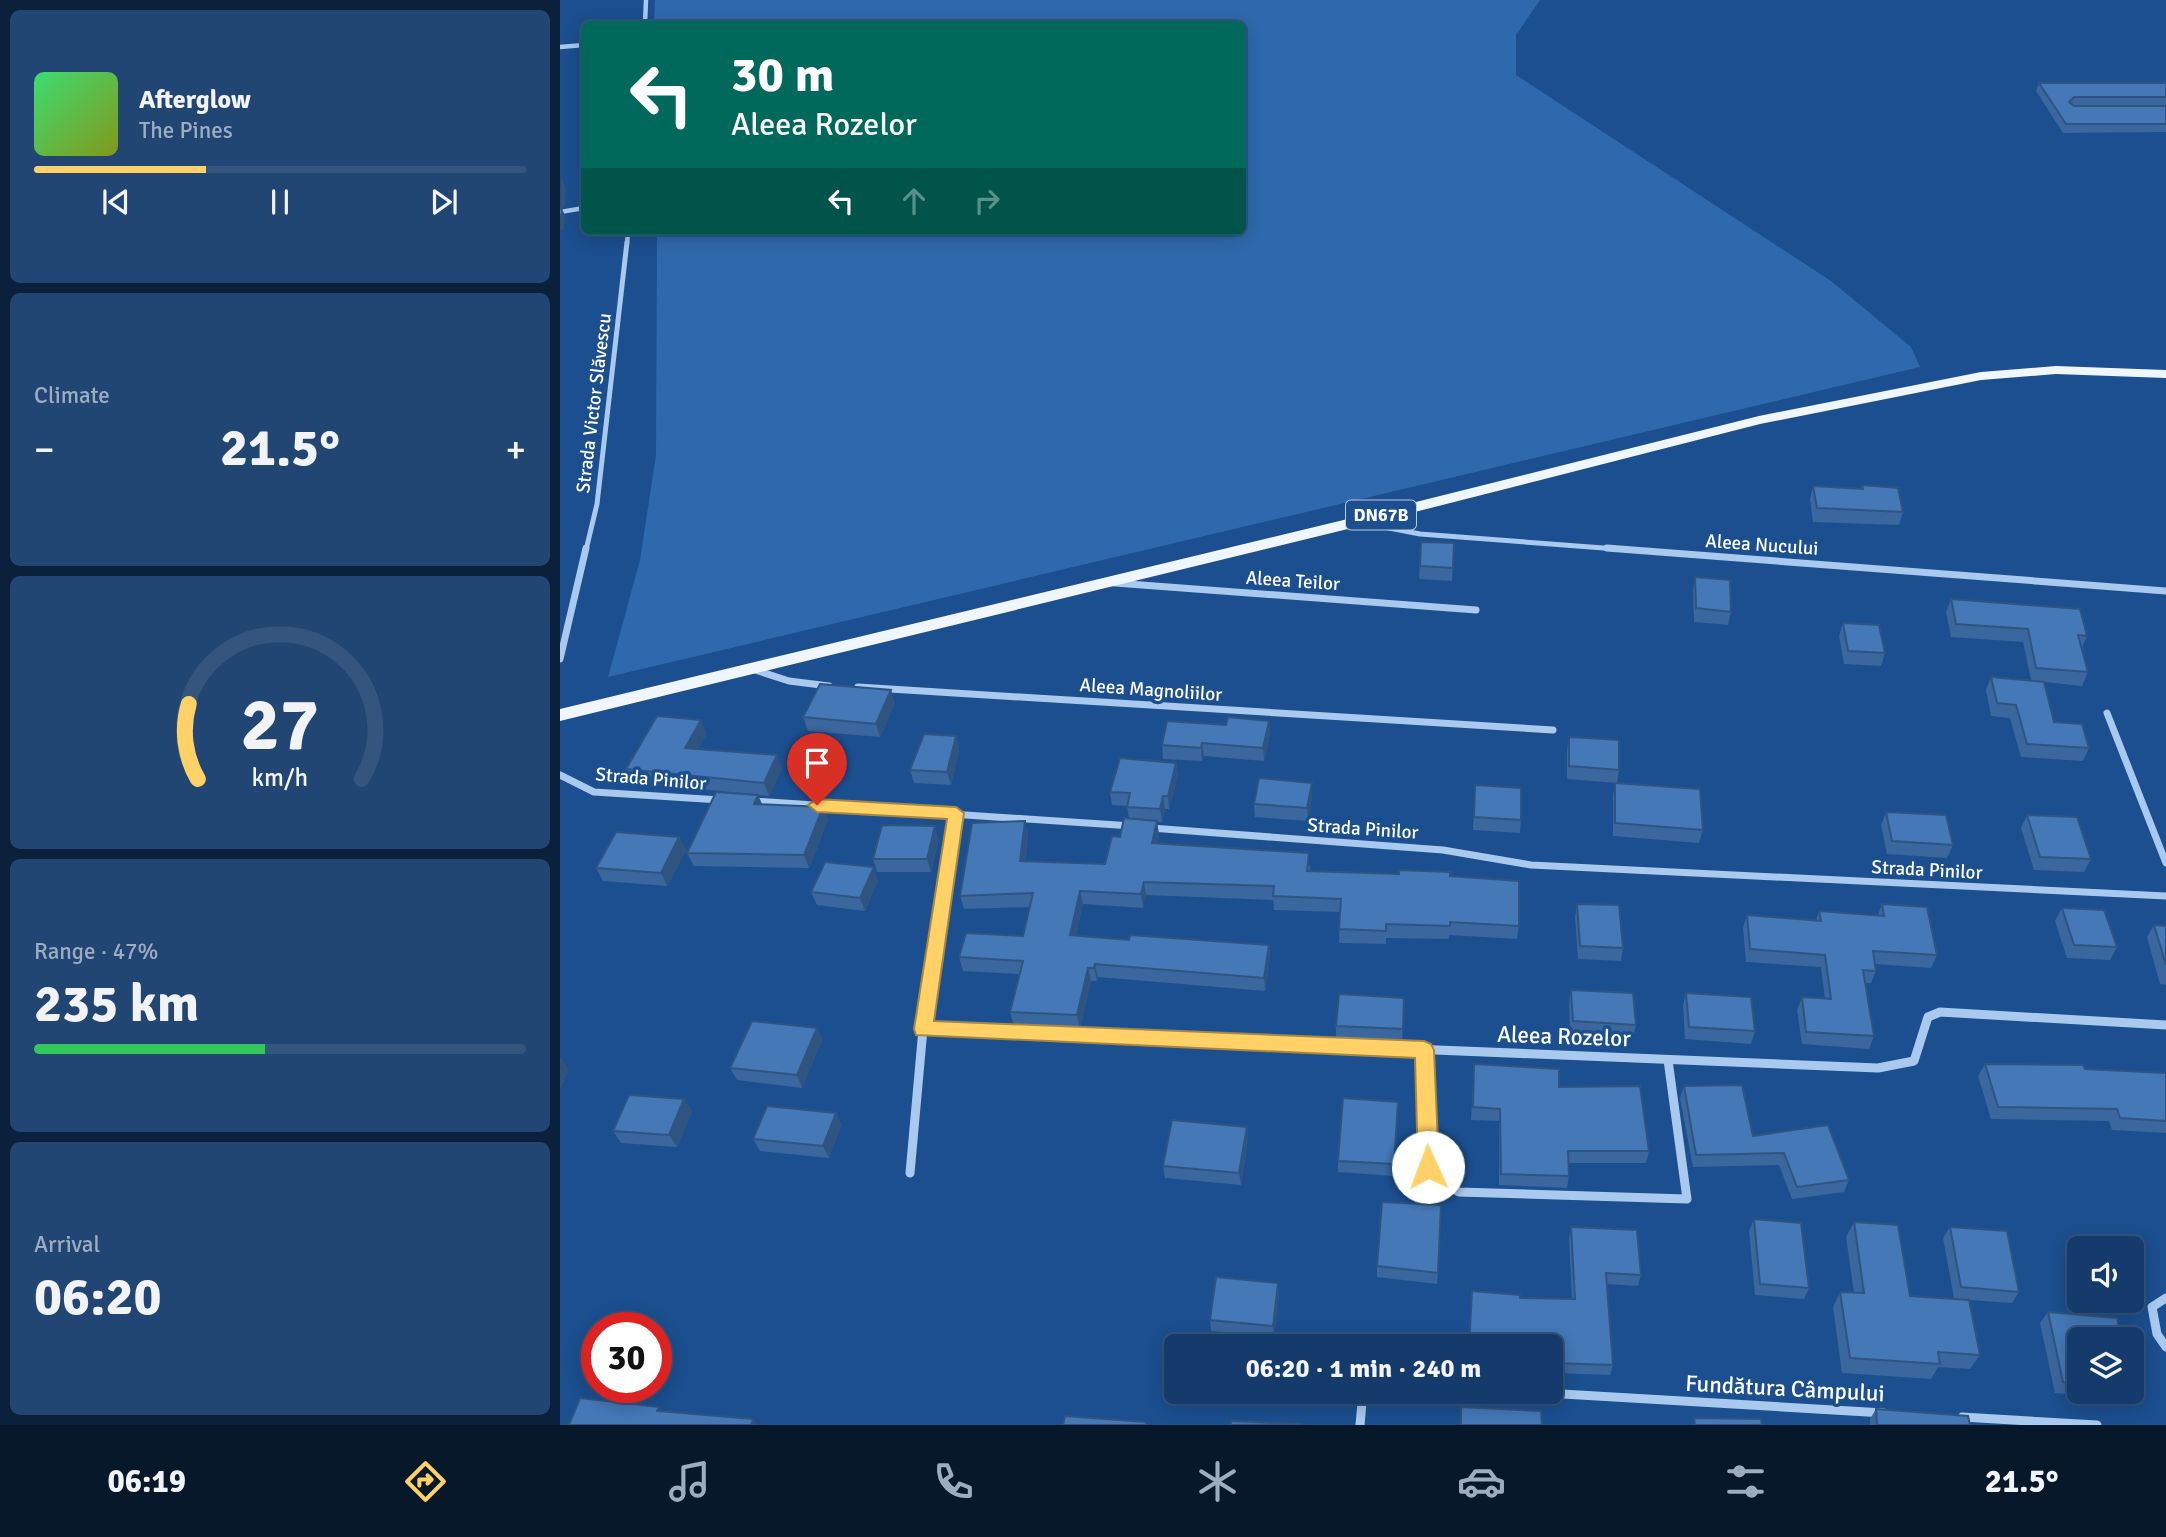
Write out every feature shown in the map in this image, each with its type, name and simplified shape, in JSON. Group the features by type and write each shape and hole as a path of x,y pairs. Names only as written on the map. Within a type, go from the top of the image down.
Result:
{"main road":[{"name":"DN67B","path":"560,715 1356,522 1759,420 1981,376 2056,370 2166,374"}],"street":[{"path":"645,21 646,0"},
{"path":"560,47 581,45"},
{"path":"560,212 581,208"},
{"name":"Strada Victor Slăvescu","path":"560,659 597,504 628,235"},
{"name":"Aleea Nucului","path":"1356,522 1420,534 2166,591"},
{"name":"Aleea Teilor","path":"1108,582 1476,610"},
{"path":"750,668 789,681 835,686"},
{"name":"Aleea Magnoliilor","path":"849,687 1553,730"},
{"path":"2108,713 2166,863"},
{"name":"Strada Pinilor","path":"560,775 594,792 733,800"},
{"name":"Strada Pinilor","path":"747,801 956,813 1443,849 1531,865 2166,896"},
{"path":"909,1173 923,1029 956,813"},
{"name":"Aleea Rozelor","path":"923,1029 1878,1068 1909,1067 1923,1049 1928,1017 1940,1012 2166,1025"},
{"path":"1424,1050 1428,1167 1441,1183 1460,1192 1687,1199 1668,1060"},
{"path":"2166,1298 2152,1307 2157,1334 2166,1347"},
{"name":"Fundătura Câmpului","path":"1563,1394 1902,1414"},
{"path":"1360,1425 1362,1404"},
{"path":"1944,1416 2098,1425"}],"shaded area":[{"path":"655,0 1540,0 1516,35 1516,75 1831,281 1911,347 1920,367 608,677 640,560 656,455 657,235 1246,235 1246,21 654,21"}],"building":[{"path":"2039,83 2166,83 2166,97 2074,97 2069,102 2074,106 2166,106 2166,124 2066,124"},
{"path":"1862,485 1898,488 1903,512 1817,508 1813,486 1863,489"},
{"path":"1421,542 1454,543 1453,568 1420,566"},
{"path":"1695,577 1730,580 1731,612 1696,608"},
{"path":"1951,599 2080,609 2087,636 2078,635 2088,672 2036,668 2028,629 1956,624"},
{"path":"1843,623 1879,625 1885,653 1848,651"},
{"path":"1991,677 2044,682 2054,722 2082,724 2089,748 2027,744 2016,705 1997,703"},
{"path":"820,684 891,690 876,724 803,717"},
{"path":"657,716 701,720 685,748 777,755 764,783 626,769"},
{"path":"1228,717 1269,721 1263,748 1202,743 1201,748 1162,745 1167,721 1226,725"},
{"path":"924,734 956,736 947,772 910,770"},
{"path":"1569,737 1619,740 1619,770 1569,766"},
{"path":"1120,758 1176,763 1168,796 1163,796 1160,809 1127,807 1130,793 1110,792"},
{"path":"1259,778 1312,783 1307,808 1254,804"},
{"path":"1615,783 1700,789 1703,830 1615,823"},
{"path":"1475,785 1521,788 1521,820 1474,817"},
{"path":"716,792 758,795 754,804 823,807 804,855 687,853"},
{"path":"1886,812 1946,815 1953,845 1892,841"},
{"path":"2027,815 2077,817 2091,859 2040,857"},
{"path":"1124,818 1157,821 1152,843 1309,853 1307,871 1399,874 1399,870 1450,872 1450,876 1519,881 1519,926 1450,922 1450,926 1386,924 1386,931 1339,929 1341,899 1273,896 1274,886 1144,882 1141,894 1080,891 1070,935 1129,940 1130,935 1269,945 1264,978 1095,964 1094,968 1088,968 1077,1015 1010,1012 1023,961 959,957 966,933 1023,936 1033,893 960,896 972,823 1025,821 1020,861 1105,864 1112,836 1120,837"},
{"path":"882,825 935,826 927,859 873,859"},
{"path":"616,832 679,837 661,873 596,868"},
{"path":"825,862 874,867 860,898 811,892"},
{"path":"1577,904 1619,905 1623,948 1580,946"},
{"path":"1882,904 1927,907 1937,955 1873,951 1876,971 1863,970 1874,1036 1806,1032 1802,997 1831,999 1825,955 1750,949 1747,915 1821,921 1819,911 1884,916"},
{"path":"2062,908 2104,910 2117,947 2074,945"},
{"path":"2154,925 2166,926 2166,965"},
{"path":"1571,990 1633,993 1636,1025 1573,1021"},
{"path":"1686,993 1751,997 1755,1031 1689,1027"},
{"path":"1339,994 1404,998 1403,1029 1336,1026"},
{"path":"752,1021 817,1028 797,1075 730,1068"},
{"path":"1474,1064 1559,1069 1559,1087 1640,1086 1649,1151 1568,1151 1569,1176 1501,1174 1500,1109 1473,1107"},
{"path":"1985,1064 2083,1065 2085,1069 2166,1073 2166,1121 2120,1118 2117,1109 1998,1107"},
{"path":"1742,1085 1753,1136 1828,1125 1849,1180 1797,1187 1784,1153 1696,1155 1684,1086"},
{"path":"629,1095 684,1099 669,1135 613,1131"},
{"path":"1343,1098 1398,1102 1394,1164 1338,1161"},
{"path":"767,1106 836,1113 823,1146 753,1139"},
{"path":"1172,1120 1247,1127 1239,1173 1163,1166"},
{"path":"1382,1202 1441,1205 1438,1273 1377,1266"},
{"path":"1754,1219 1801,1223 1809,1288 1760,1284"},
{"path":"1854,1222 1898,1225 1910,1296 1969,1300 1980,1355 1938,1352 1940,1364 1850,1358 1840,1292 1864,1293"},
{"path":"1571,1227 1637,1230 1641,1275 1606,1273 1613,1365 1563,1363 1563,1334 1470,1334 1472,1291 1520,1295 1520,1298 1575,1299"},
{"path":"1950,1227 2007,1231 2019,1292 1961,1287"},
{"path":"1216,1277 1278,1283 1273,1326 1210,1320"},
{"path":"2048,1312 2117,1318 2119,1327 2067,1327 2067,1382 2063,1382"},
{"path":"580,1398 581,1403 624,1403 659,1407 657,1411 753,1419 751,1425 569,1425"},
{"path":"1461,1407 1541,1411 1542,1425 1461,1425"},
{"path":"1876,1409 1968,1416 1970,1425 1877,1425"},
{"path":"1065,1416 1146,1422 1146,1425 1063,1425"},
{"path":"1694,1418 1761,1419 1762,1425 1695,1425"},
{"path":"1231,1421 1302,1424 1231,1425"}],"route":[{"path":"817,805 956,813 923,1029 1424,1050 1428,1167"}]}
